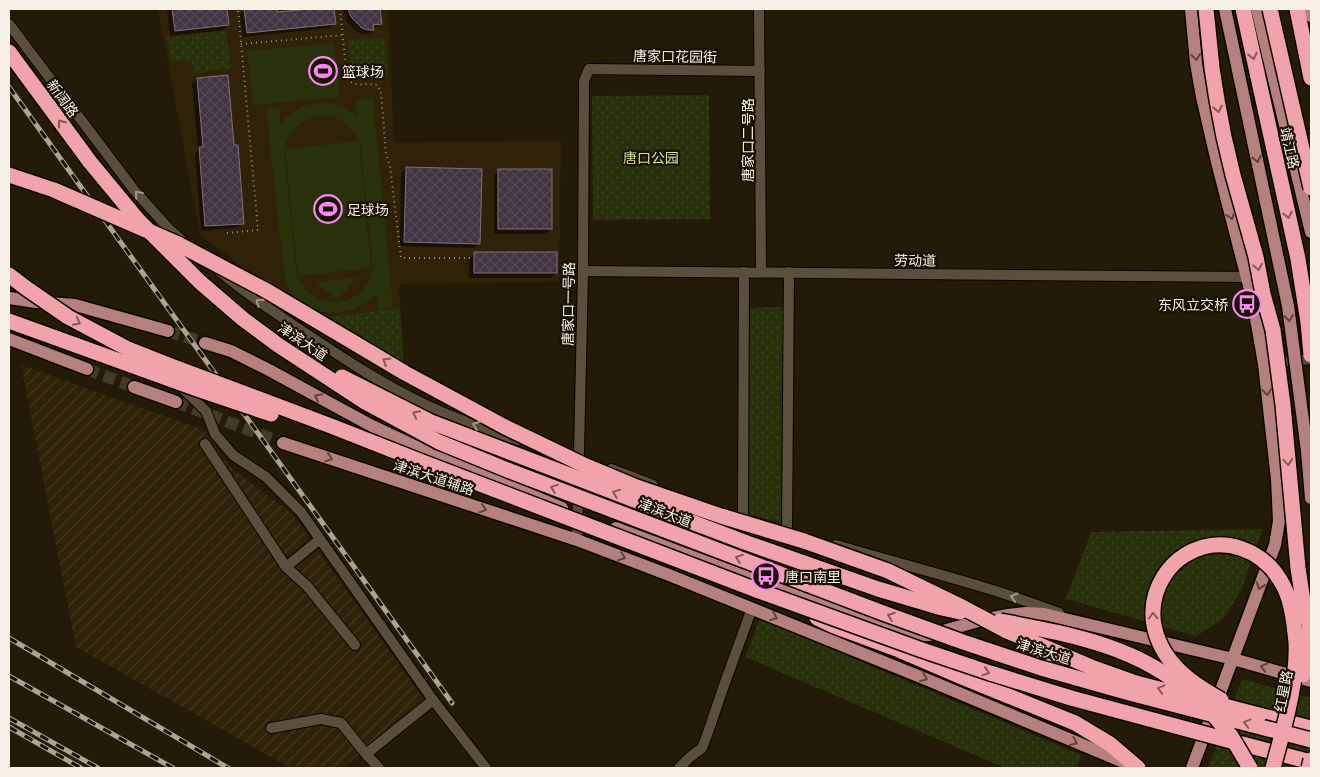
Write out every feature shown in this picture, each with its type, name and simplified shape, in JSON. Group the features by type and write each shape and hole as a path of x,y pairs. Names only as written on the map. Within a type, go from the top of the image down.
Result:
{"highway":[{"path":"1206,9 1216,100 1233,175 1256,257 1263,294 1273,330 1283,405 1298,568 1303,601 1311,632"},
{"name":"靖江路","path":"1243,9 1298,259 1311,355"},
{"name":"靖江路","path":"1270,9 1311,188"},
{"path":"1296,9 1311,78"},
{"name":"新阔路","path":"9,52 90,162"},
{"path":"1290,96 1311,162"},
{"name":"津滨大道","path":"90,162 138,220 200,282 243,319 278,345 365,402 439,442 546,485 963,642 1069,676 1311,740"},
{"path":"9,175 54,190 178,244 267,290 405,373 505,427 586,466 634,486 721,516 804,541 888,571 1006,631 1091,667 1136,683"},
{"path":"9,275 68,317 128,349 324,423 424,457 759,591 990,674 1231,742 1311,761 1309,768"},
{"path":"9,319 196,389 306,426 424,457"},
{"path":"299,358 431,422 747,543 878,590 934,606 1078,637 1118,650 1150,664 1184,688 1221,724 1239,748 1250,768"},
{"path":"1259,715 1223,701 1194,683 1169,659 1157,638 1153,610 1159,583 1176,562 1198,549 1226,545 1252,552 1264,561 1275,574 1287,594 1292,615 1296,665 1290,700 1273,768"},
{"path":"759,591 834,626 899,650 1075,723 1110,744 1138,768"},
{"name":"红星路","path":"1283,768 1299,697 1311,620"},
{"path":"963,642 1136,683 1311,728"},
{"path":"1231,742 1297,768"}],"main road":[{"path":"1191,9 1196,62 1202,96 1219,170 1248,277 1264,364 1277,479 1279,521 1275,545 1193,767"},
{"path":"1225,9 1288,306 1307,451 1311,498"},
{"path":"1257,9 1311,232"},
{"path":"1310,9 1311,16"},
{"path":"9,298 36,302 76,304 168,331"},
{"path":"9,339 87,369"},
{"path":"206,343 231,351 269,370 372,426 424,457 853,617 901,632 930,635 982,620 1026,613 1044,614 1233,659 1311,680"},
{"path":"134,388 176,402"},
{"name":"津滨大道辅路","path":"283,443 577,540 752,608 1138,768"},
{"path":"1105,755 1119,768"}],"street":[{"name":"唐家口二号路","path":"759,9 762,272"},
{"path":"9,24 134,190 170,230 237,286 385,384 426,405 473,425 612,469 680,496 743,517 1033,603 1092,626"},
{"name":"唐家口花园街","path":"589,69 760,71"},
{"name":"唐家口一号路","path":"577,540 584,81 589,69"},
{"name":"劳动道","path":"582,271 1248,277"},
{"path":"743,517 744,272"},
{"path":"787,530 789,272"},
{"path":"9,319 178,384 206,411 214,434 233,455 266,477 301,512 433,700 486,768"},
{"path":"1264,364 1311,359"},
{"path":"204,444 286,567 307,586 356,645"},
{"path":"286,567 320,539"},
{"path":"679,768 702,748 752,608"},
{"path":"366,754 433,700"},
{"path":"271,728 321,719 342,723 379,768"}],"path":[{"path":"227,233 258,230 238,9"},
{"path":"340,9 347,78 350,82 357,84 377,85 381,92 386,154 390,166 401,258 470,258"},
{"path":"241,44 343,35"}],"shaded area":[{"path":"158,9 388,9 394,142 561,141 559,282 399,284 404,367 249,272 200,235"},
{"path":"21,365 204,430 229,466 292,514 424,700 343,768 290,768 76,647"}],"green space":[{"path":"226,31 231,68 194,74 191,59 171,62 167,37"},
{"path":"384,38 388,75 358,76 351,72 348,39"},
{"path":"334,43 340,97 253,105 247,51"},
{"name":"唐口公园","path":"709,95 710,219 593,220 592,96"},
{"path":"373,98 393,308 378,309 376,293 357,308 333,313 310,307 300,301 291,292 286,281 266,109 279,107 281,125 297,109 317,103 338,106 357,116 356,100","holes":["323,115 335,117 350,127 360,142 373,266 369,280 361,291 352,298 340,302 328,302 316,297 306,289 297,277 284,150 292,130 297,126 309,119"]},
{"name":"足球场","path":"359,141 371,268 298,276 285,149"},
{"path":"357,278 338,299 315,282"},
{"path":"784,307 784,524 746,513 750,308"},
{"path":"400,308 404,367 325,318"},
{"path":"1263,529 1241,591 1223,619 1196,636 1066,599 1091,532"},
{"path":"760,619 1081,755 1077,768 1005,768 745,657"},
{"path":"1242,679 1311,698 1311,768 1208,768"}],"building":[{"path":"172,9 227,9 229,25 175,31"},
{"path":"244,9 276,9 277,12 334,9 336,24 247,33"},
{"path":"348,9 380,9 382,24 373,25 374,30 362,28 351,17"},
{"path":"228,75 234,145 238,145 244,224 205,226 199,147 203,147 197,78"},
{"path":"406,167 482,169 480,244 404,242"},
{"path":"498,169 552,169 552,229 498,229"},
{"path":"474,252 557,252 557,273 474,273"}],"tunnel":[{"path":"168,331 205,343"},
{"path":"87,369 134,387"},
{"path":"176,402 283,443"}],"railway":[{"path":"9,87 452,703"},
{"path":"9,638 228,768"},
{"path":"9,676 173,768"},
{"path":"9,718 98,768"},
{"path":"9,727 81,768"}],"place":[{"name":"篮球场","path":"323,71"},
{"name":"足球场","path":"328,209"},
{"name":"东风立交桥","path":"1247,304"},
{"name":"唐口南里","path":"766,576"}]}
